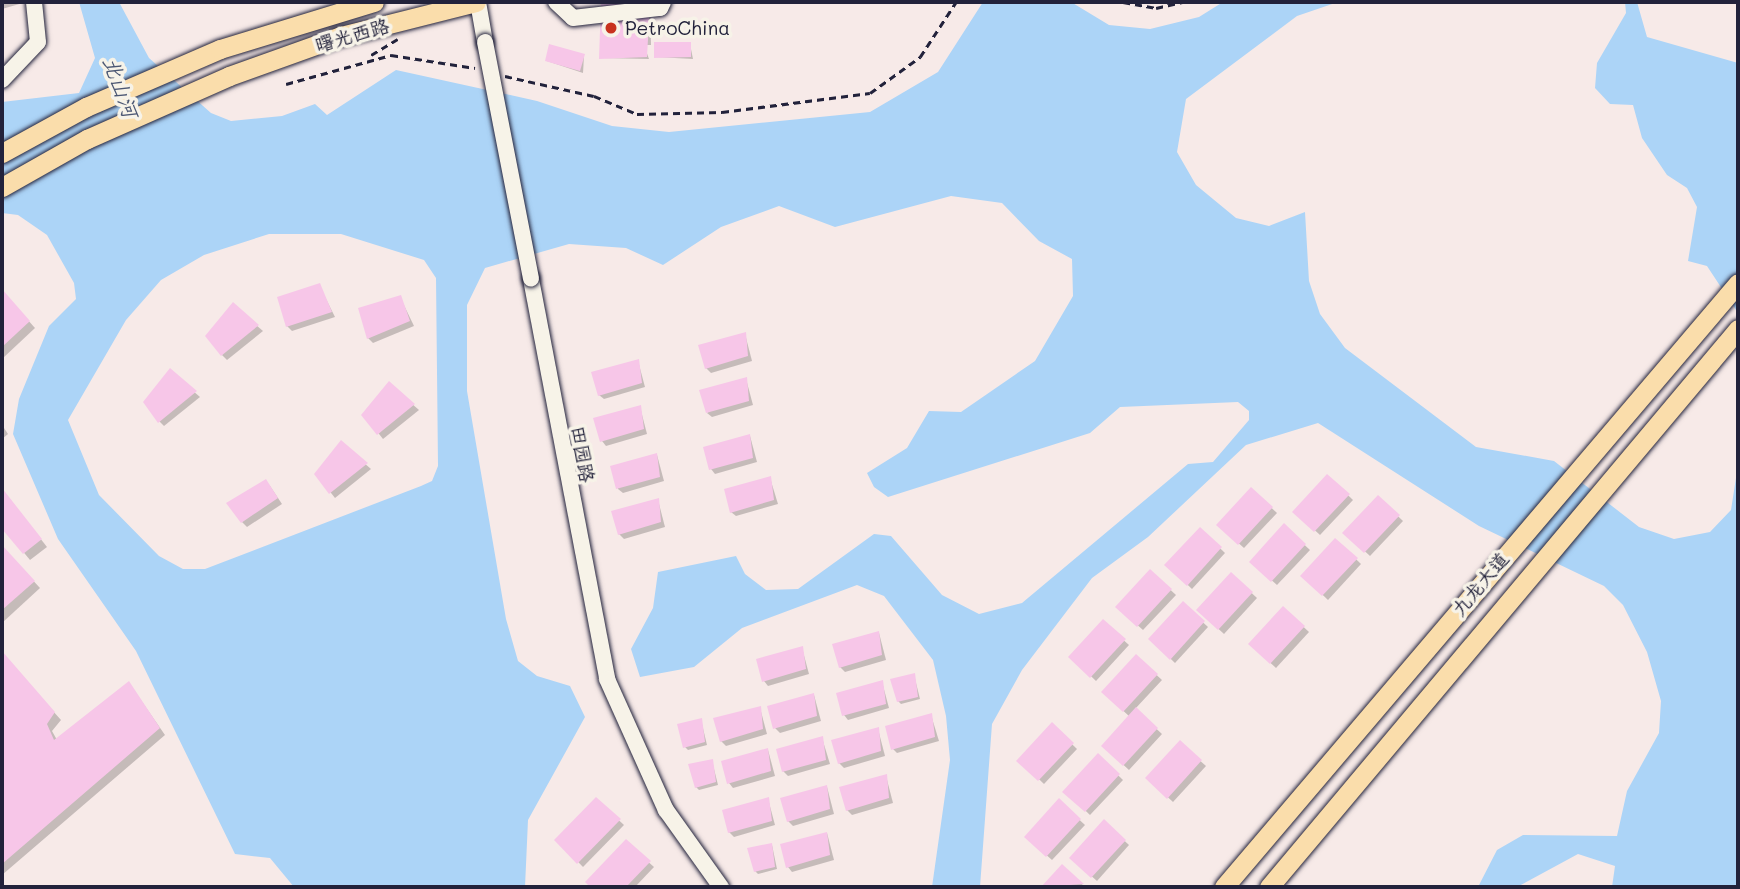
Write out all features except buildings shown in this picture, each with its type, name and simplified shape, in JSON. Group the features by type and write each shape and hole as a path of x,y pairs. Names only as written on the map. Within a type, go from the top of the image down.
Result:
{"main road":[{"name":"曙光西路","path":"2,153 86,107 220,49 374,2"},
{"name":"曙光西路","path":"2,187 87,139 229,76 393,23 477,2"},
{"name":"九龙大道","path":"1224,887 1738,283"},
{"name":"九龙大道","path":"1269,887 1738,328"}],"street":[{"path":"2,80 38,42 34,2"},
{"name":"田园路","path":"477,2 607,679 666,810 720,887"},
{"path":"556,2 573,18 660,8 663,2"}],"path":[{"path":"496,74 594,96 637,114 722,112 859,95 920,57 956,2"},
{"path":"1124,2 1156,8 1182,2"},
{"path":"286,83 368,57 398,41 393,23"},
{"path":"368,57 446,60 483,70"}],"water":[{"name":"北山河","path":"79,2 119,2 149,58 211,113 231,121 282,116 315,104 327,115 396,70 537,101 612,126 669,132 870,112 938,72 983,2 1071,2 1109,25 1150,29 1199,17 1223,2 1338,2 1297,16 1186,99 1177,152 1196,185 1236,218 1269,226 1305,212 1309,281 1320,314 1345,348 1476,447 1554,461 1639,527 1674,539 1710,532 1731,510 1738,465 1738,887 1612,887 1615,866 1578,854 1517,887 1478,887 1497,850 1523,835 1617,836 1627,791 1659,733 1661,701 1647,652 1623,605 1604,586 1479,526 1318,423 1246,445 1148,537 1092,578 1022,670 992,724 980,887 932,887 950,760 946,716 933,660 884,596 857,585 742,628 694,667 640,677 631,649 653,608 658,572 736,556 745,574 766,590 798,589 874,534 891,536 942,595 979,614 1022,603 1188,464 1213,462 1249,420 1249,411 1238,402 1120,407 1090,433 888,497 874,487 867,473 907,448 929,411 961,412 1035,361 1073,296 1072,259 1039,241 1002,203 951,196 835,227 779,206 721,227 663,265 626,248 569,244 485,268 467,305 467,391 506,619 518,661 537,676 570,686 585,717 528,820 525,887 294,887 270,858 235,854 136,651 58,539 13,434 19,399 49,326 76,299 74,283 47,235 18,215 2,213 2,102 79,93 95,58","holes":["269,234 341,234 424,260 436,278 438,466 432,481 205,569 183,569 159,556 99,495 68,420 126,320 161,280 204,255"]},
{"path":"1625,2 1637,2 1647,37 1738,63 1738,313 1707,266 1688,261 1697,207 1687,188 1667,175 1642,138 1633,105 1610,104 1595,88 1597,63 1626,13"}],"place":[{"name":"PetroChina","path":"611,28"}]}
